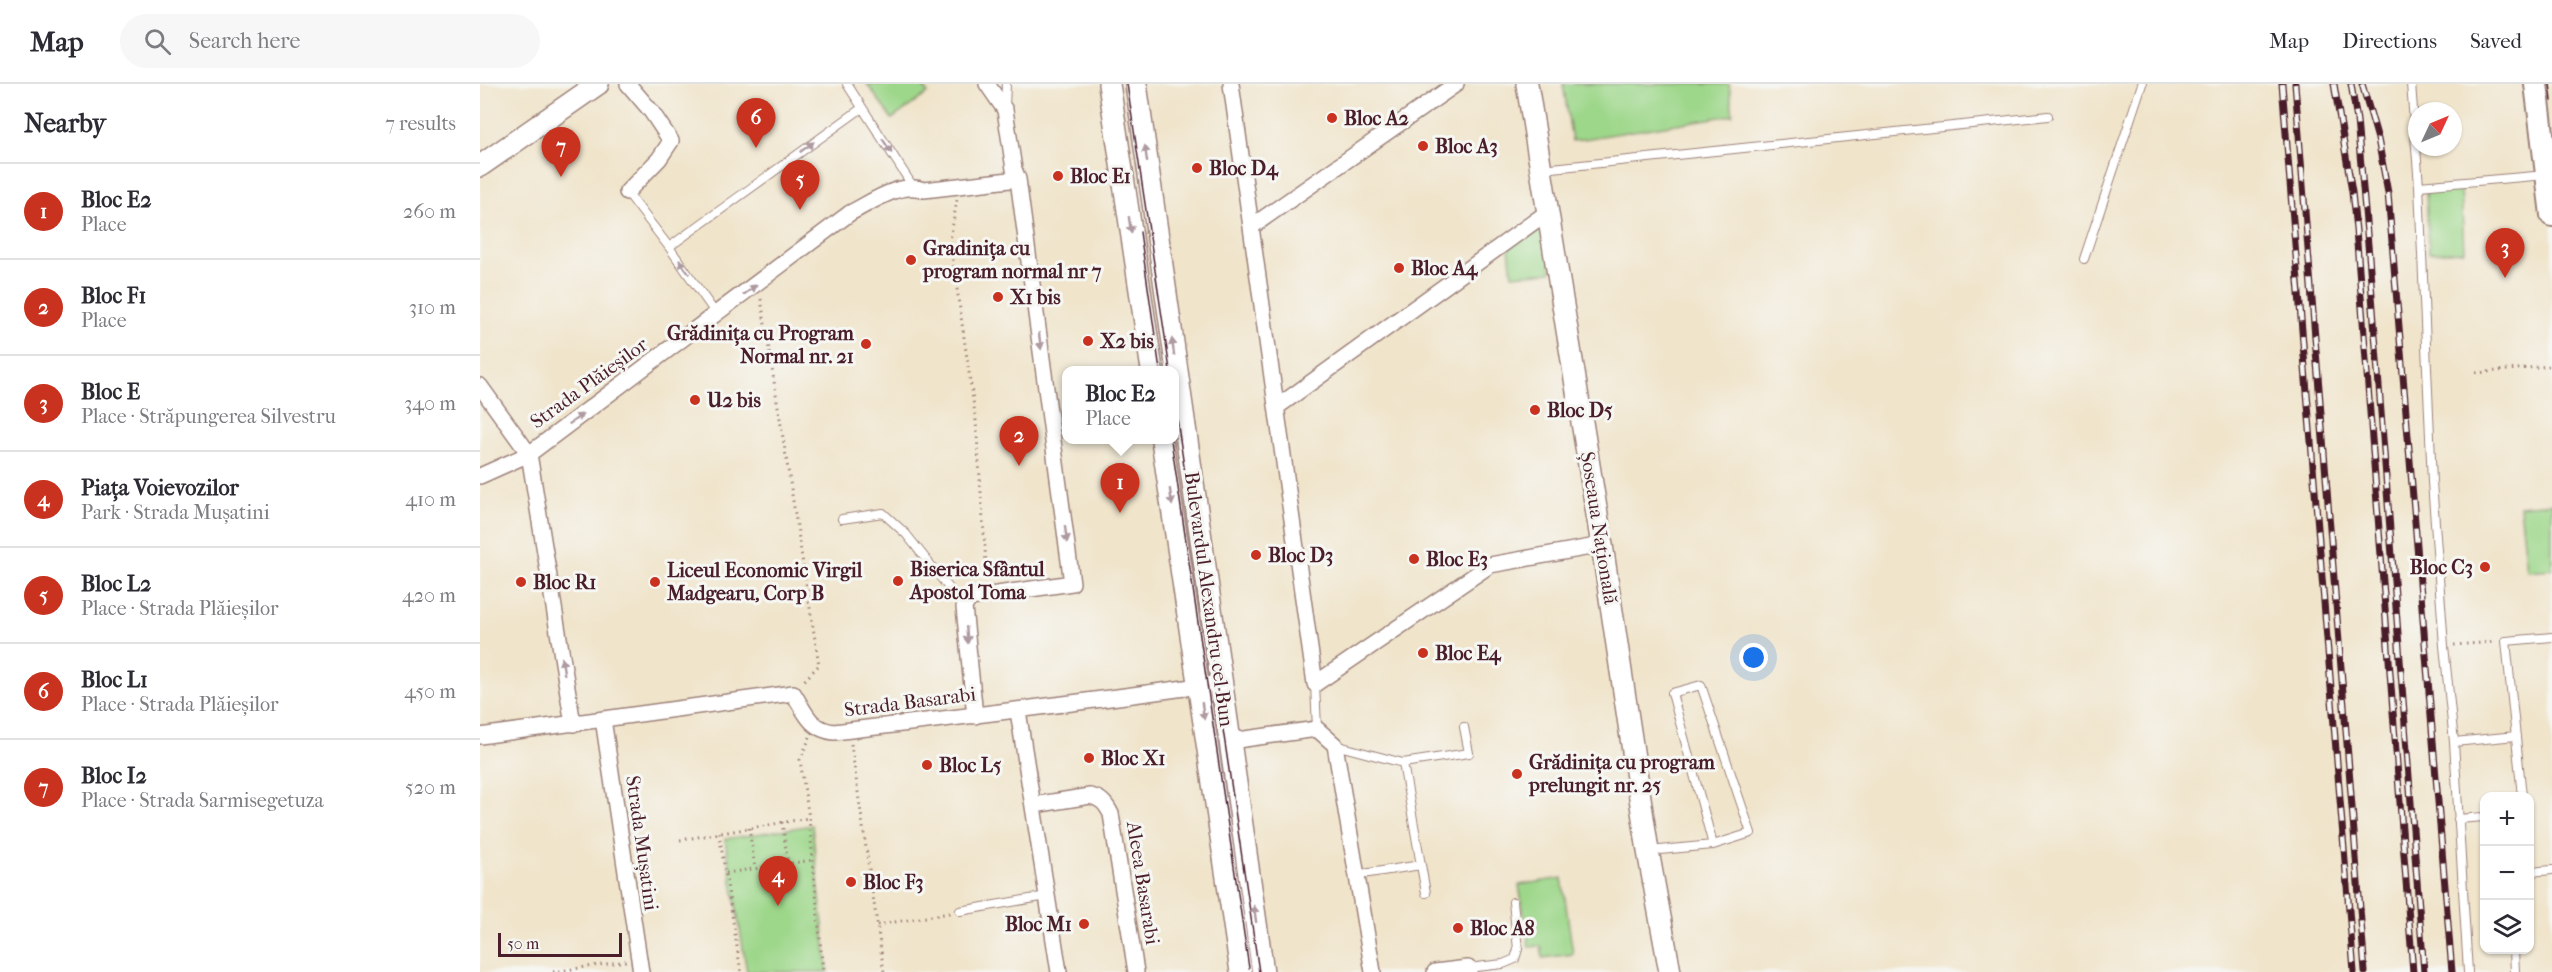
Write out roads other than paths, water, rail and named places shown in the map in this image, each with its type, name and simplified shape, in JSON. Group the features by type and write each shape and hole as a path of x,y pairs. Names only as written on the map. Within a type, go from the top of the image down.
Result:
{"main road":[{"path":"480,166 598,84"},
{"path":"1109,84 1151,366"},
{"name":"Bulevardul Alexandru cel Bun","path":"1136,84 1176,366"},
{"name":"Șoseaua Națională","path":"1527,84 1602,545 1648,851 1670,972"},
{"path":"2536,84 2552,215"},
{"name":"Bulevardul Alexandru cel Bun","path":"1179,387 1263,972"},
{"name":"Bulevardul Alexandru cel Bun","path":"1163,444 1241,972"}],"street":[{"path":"627,192 659,159 671,141 651,111 628,84"},
{"path":"975,716 967,603 1072,583 1018,179 1014,169 1005,110 987,84"},
{"path":"1231,84 1315,684 1490,565 1602,545"},
{"path":"1251,227 1456,84"},
{"name":"Strada Plăieșilor","path":"529,454 850,213 892,192 912,185 924,190 1018,179"},
{"path":"1277,407 1549,212"},
{"name":"Strada Plăieșilor","path":"480,386 529,454 573,724"},
{"path":"480,476 529,454"},
{"name":"Strada Basarabi","path":"603,719 793,693 810,722 816,727 834,732 1018,711 1099,698 1221,683"},
{"path":"1018,711 1059,972"},
{"path":"480,736 603,719"},
{"name":"Strada Mușatini","path":"603,719 639,966"},
{"path":"1230,741 1317,729 1335,745 1372,972"},
{"name":"Aleea Basarabi","path":"1034,805 1090,796 1097,797 1107,806 1111,814 1136,972"},
{"path":"1435,972 1468,970"}],"lane":[{"path":"847,84 912,185"},
{"path":"1005,110 1006,84"},
{"path":"2084,259 2142,84"},
{"path":"2411,84 2419,186 2432,482 2444,646 2454,742 2468,972"},
{"path":"669,247 862,108"},
{"path":"1541,169 2049,116"},
{"path":"2419,186 2548,175"},
{"path":"627,192 717,315"},
{"path":"842,519 883,513 906,534 967,603"},
{"path":"2522,792 2506,641 2552,637"},
{"path":"1315,684 1317,729"},
{"path":"1648,851 1713,844 1751,833 1701,685 1672,693 1713,844"},
{"path":"1335,745 1403,763 1469,753 1464,727"},
{"path":"2454,742 2516,736"},
{"path":"1403,763 1426,893"},
{"path":"2458,819 2480,817"},
{"path":"1355,875 1421,865"},
{"path":"2534,872 2552,870"},
{"path":"960,911 1047,896"},
{"path":"1468,970 1515,959 1518,949 1513,902"},
{"path":"2514,954 2515,972"}],"tram line":[{"path":"1127,84 1169,366"},
{"path":"2550,84 2552,101"},
{"path":"1140,232 1159,366"},
{"path":"1179,433 1259,972"},
{"path":"1172,444 1249,968"}],"railway":[{"path":"2282,84 2354,972"},
{"path":"2295,84 2365,972"},
{"path":"2334,84 2356,230 2413,972"},
{"path":"2351,84 2357,120 2369,256 2424,972"},
{"path":"2362,84 2378,139 2388,193 2452,972"}],"place":[{"name":"Bloc A2","path":"1332,118"},
{"name":"Bloc A3","path":"1423,146"},
{"name":"Bloc L1","path":"756,148"},
{"name":"Bloc D4","path":"1197,168"},
{"name":"Bloc E1","path":"1058,176"},
{"name":"Bloc I2","path":"561,177"},
{"name":"Bloc L2","path":"800,210"},
{"name":"Gradinița cu program normal nr 7","path":"911,260"},
{"name":"Bloc A4","path":"1399,268"},
{"name":"Bloc E","path":"2505,278"},
{"name":"X1 bis","path":"998,297"},
{"name":"X2 bis","path":"1088,341"},
{"name":"Grădinița cu Program Normal nr. 21","path":"866,344"},
{"name":"U2 bis","path":"695,400"},
{"name":"Bloc D5","path":"1535,410"},
{"name":"Bloc F1","path":"1019,466"},
{"name":"Bloc E2","path":"1120,513"},
{"name":"Bloc D3","path":"1256,555"},
{"name":"Bloc E3","path":"1414,559"},
{"name":"Bloc C3","path":"2485,567"},
{"name":"Biserica Sfântul Apostol Toma","path":"898,581"},
{"name":"Bloc R1","path":"521,582"},
{"name":"Liceul Economic Virgil Madgearu, Corp B","path":"655,582"},
{"name":"Bloc E4","path":"1423,653"},
{"name":"Bloc X1","path":"1089,758"},
{"name":"Bloc L5","path":"927,765"},
{"name":"Grădinița cu program prelungit nr. 25","path":"1517,774"},
{"name":"Bloc F3","path":"851,882"},
{"name":"Piața Voievozilor","path":"778,906"},
{"name":"Bloc M1","path":"1084,924"},
{"name":"Bloc A8","path":"1458,928"}]}
